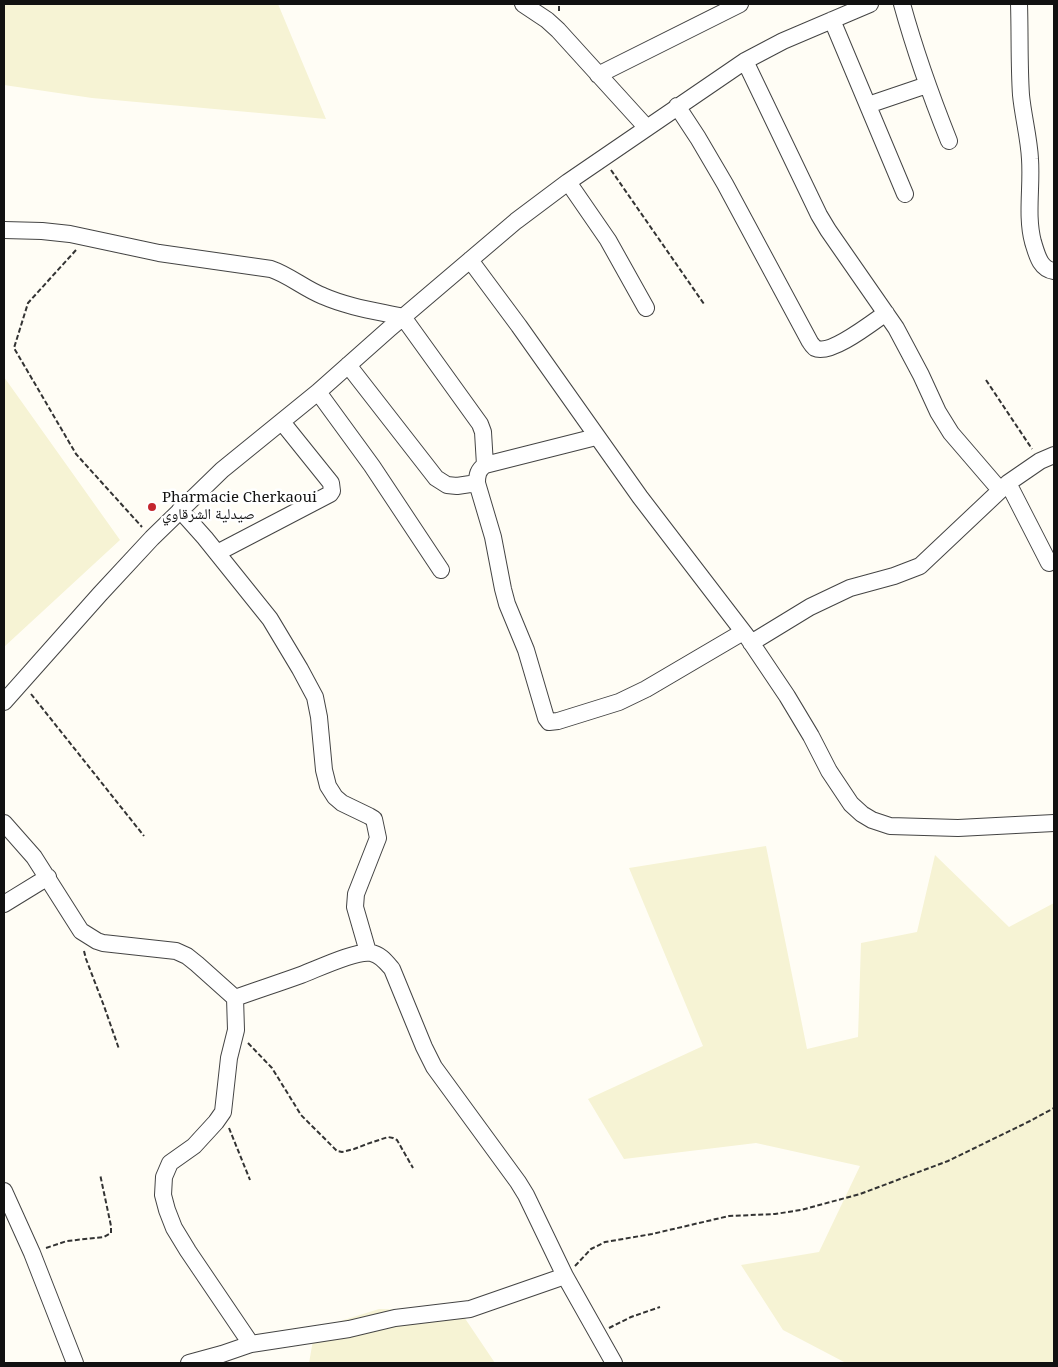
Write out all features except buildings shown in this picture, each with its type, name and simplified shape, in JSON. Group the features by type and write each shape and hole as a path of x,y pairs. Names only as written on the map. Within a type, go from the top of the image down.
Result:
{"street":[{"path":"523,4 558,30 647,128"},
{"path":"598,75 740,4"},
{"path":"4,702 152,538 222,470 318,392 403,316 516,221 568,182 744,61 783,41 870,4"},
{"path":"902,4 915,50 949,141"},
{"path":"1019,4 1022,95 1030,158 1030,223 1033,241 1042,265 1048,270 1054,271"},
{"path":"832,20 905,194"},
{"path":"744,61 819,215 896,328 938,412 951,433 1004,486 1049,563"},
{"path":"868,105 927,84"},
{"path":"677,106 720,176 815,348 832,347 846,341 886,313"},
{"path":"568,182 608,240 646,308"},
{"path":"4,230 70,234 159,253 270,269 338,302 403,316 480,424 483,432 485,465"},
{"path":"470,260 519,326 596,437 747,638 787,696 842,792 851,804 862,814 882,824 906,827 958,828 1054,823"},
{"path":"348,365 436,478 447,485 457,486 477,483"},
{"path":"318,392 372,466 441,570"},
{"path":"217,553 330,494 332,491 331,483 282,422"},
{"path":"596,437 485,465 480,469 478,475 477,483 493,537 507,604 526,650 546,718 549,722 558,722 619,702 850,588 894,576 920,566 1004,486 1047,458"},
{"path":"180,510 270,619 300,669 315,697 319,717 324,770 328,786 335,797 342,803 374,819 378,838 356,894 355,907 368,952"},
{"path":"4,822 34,857 81,931 102,943 176,951 187,956 235,998 236,1030 229,1058 223,1112 194,1146 170,1163 164,1178 163,1195 174,1228 251,1344"},
{"path":"4,904 48,877"},
{"path":"235,998 344,958 368,952 376,953 383,959 392,969 434,1067 526,1195 565,1276 614,1363"},
{"path":"4,1191 32,1253 75,1363"},
{"path":"189,1363 224,1359 251,1344 349,1329 395,1318 470,1309 565,1276"}],"path":[{"path":"603,158 704,304"},
{"path":"88,238 54,273 28,304 14,348 76,454 152,538"},
{"path":"986,380 1047,458"},
{"path":"21,683 144,836"},
{"path":"81,931 86,959 118,1049"},
{"path":"236,1030 272,1068 301,1115 337,1151 348,1151 388,1137 393,1138 397,1140 413,1168"},
{"path":"565,1276 591,1249 605,1242 652,1234 730,1216 775,1214 801,1210 860,1194 948,1161 1054,1108"},
{"path":"223,1112 250,1180"},
{"path":"32,1253 60,1242 109,1235 111,1226 100,1174"},
{"path":"598,1334 631,1316 660,1307"}],"shaded area":[{"path":"4,4 278,4 326,119 92,98 4,85"},
{"path":"4,377 120,540 4,647"},
{"path":"766,846 807,1049 858,1037 861,943 917,932 935,855 1009,927 1054,903 1054,1363 846,1363 783,1330 741,1265 819,1252 860,1166 756,1143 624,1159 588,1099 703,1046 629,868"},
{"path":"379,1309 460,1311 495,1363 309,1363 315,1329"}],"place":[{"name":"Pharmacie Cherkaoui صيدلية الشرقاوي","path":"152,507"}]}
